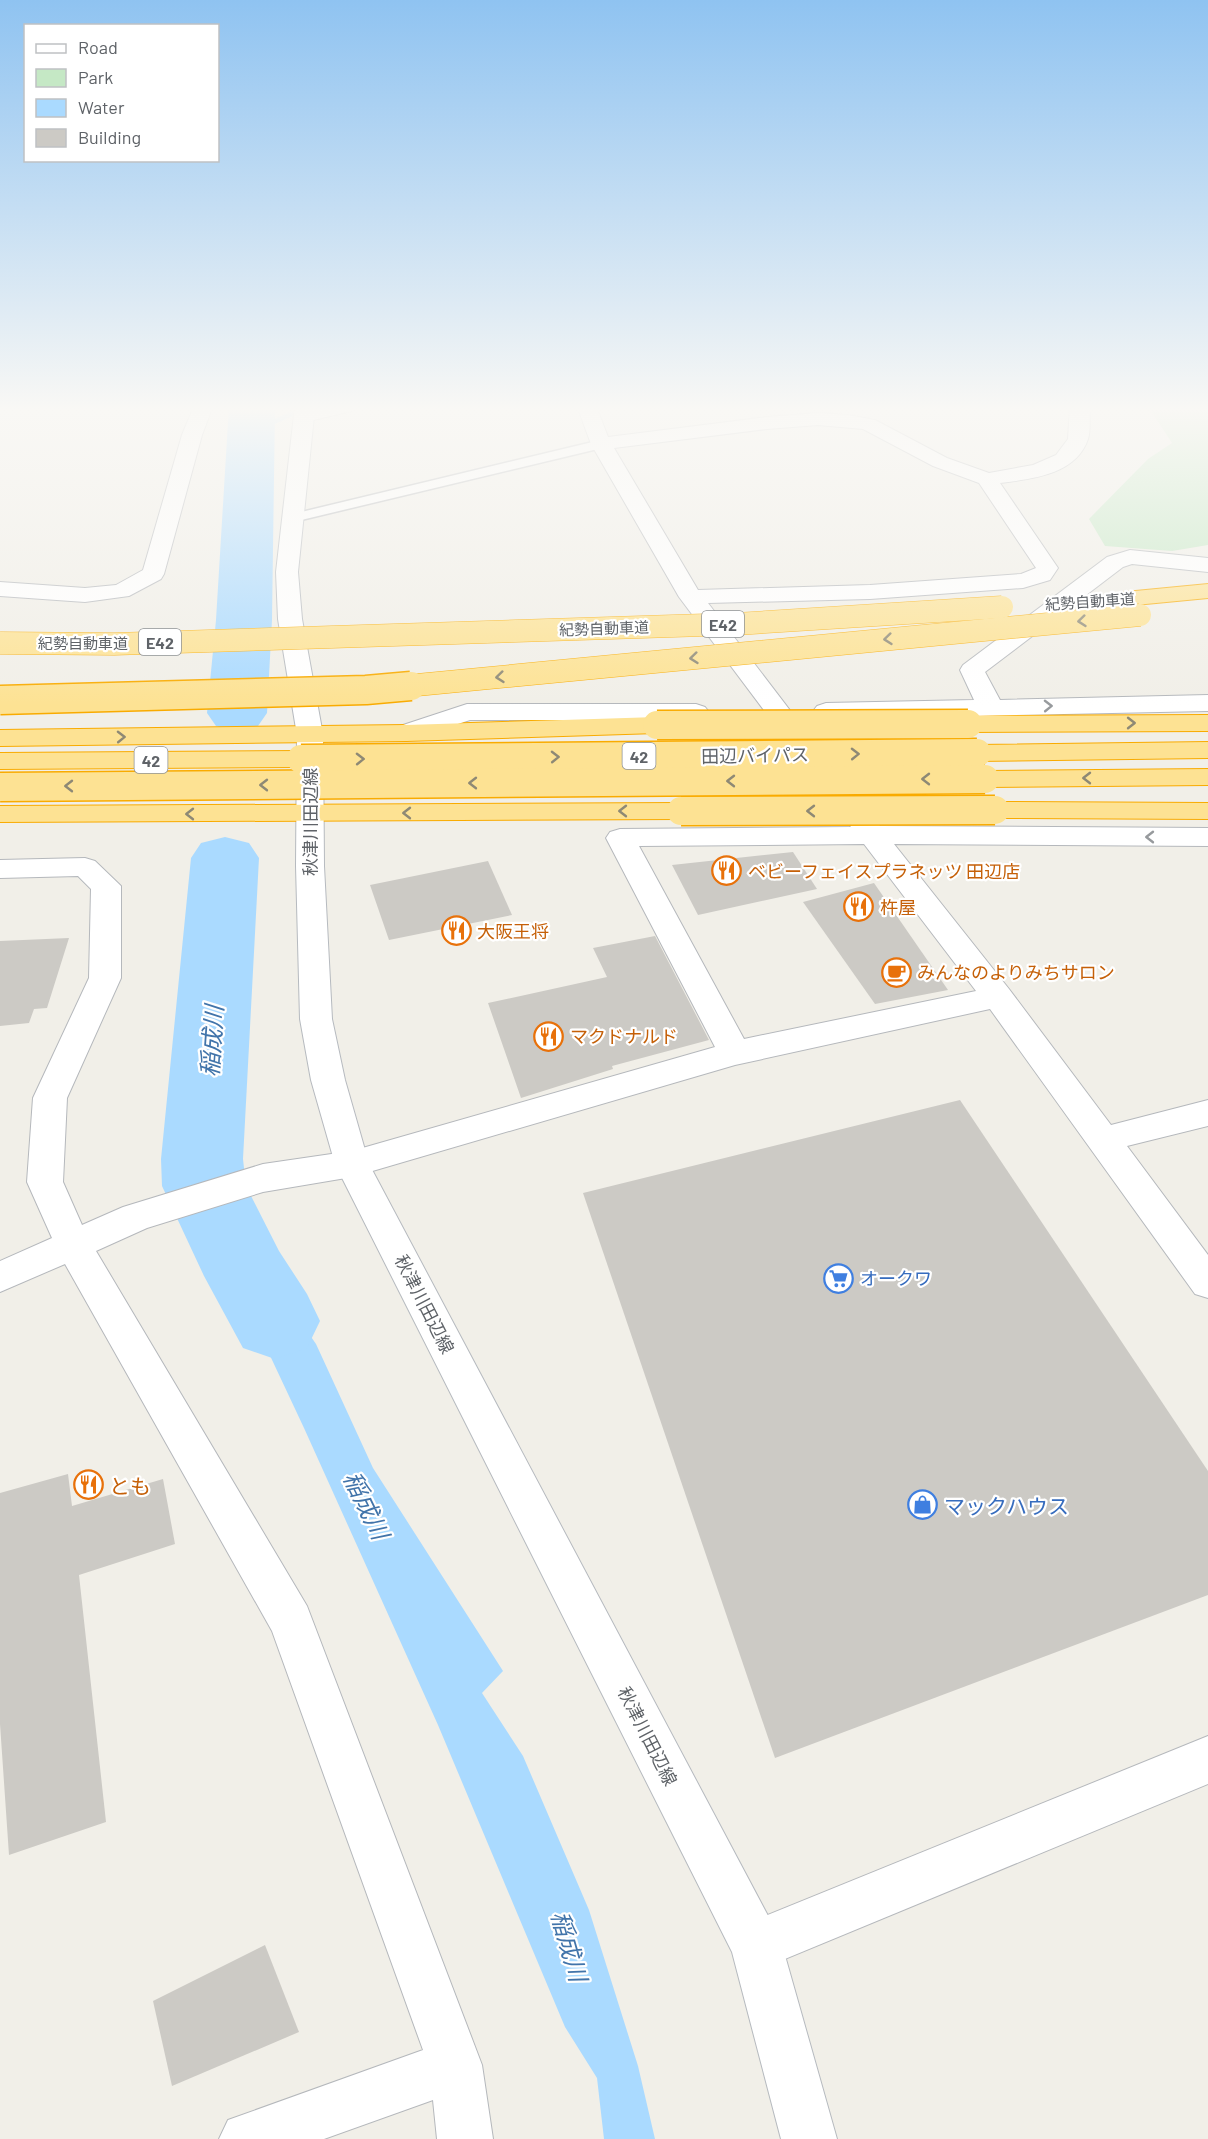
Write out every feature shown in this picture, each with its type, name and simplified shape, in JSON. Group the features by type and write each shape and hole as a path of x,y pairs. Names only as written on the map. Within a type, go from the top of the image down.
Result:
{"highway":[{"name":"紀勢自動車道","path":"0,644 114,644 736,624 1132,607 1208,591"},
{"path":"0,700 366,690 1132,607 1208,606"},
{"path":"0,624 184,628 321,637"},
{"name":"42","path":"0,761 306,747 406,733 657,725 1208,723"},
{"path":"0,738 306,747"},
{"name":"田辺バイパス","path":"306,747 977,753 1208,750"},
{"name":"田辺バイパス","path":"317,799 985,779 1208,777"},
{"name":"42","path":"0,787 681,811 1208,811"},
{"path":"0,814 317,799"}],"street":[{"path":"0,590 85,596 121,591 153,574 172,506"},
{"name":"秋津川田辺線","path":"294,506 287,572 290,619 306,747 317,799 310,866 316,1018 328,1080 352,1164 756,1945 809,2139"},
{"path":"637,506 691,597 871,835 998,997 1208,1283"},
{"path":"691,597 870,592 1023,581 1042,575 1047,568 1005,506"},
{"path":"991,708 972,670 1115,562 1130,557 1208,565"},
{"path":"406,733 467,712 779,712 1208,703"},
{"path":"735,1053 620,838 871,835 1208,837"},
{"path":"0,869 85,867 106,886 105,978 50,1098 45,1182 73,1245 291,1621 455,2065 465,2139"},
{"path":"0,1277 136,1217 263,1178 352,1164 735,1053 998,997"},
{"path":"1101,1140 1208,1113"},
{"path":"756,1945 1208,1760"},
{"path":"247,2139 455,2065"}],"lane":[{"path":"293,518 344,506"}],"green space":[{"path":"1102,506 1208,506 1208,545 1172,551 1105,546 1089,519"}],"water":[{"path":"232,1222 316,1344 373,1468 503,1671 482,1693 523,1756 589,1910 638,2066 655,2139 604,2139 597,2078 565,2027 438,1725 304,1428 211,1230"}],"building":[{"path":"793,852 817,889 698,915 672,865"},
{"path":"488,861 512,915 389,940 370,885"},
{"path":"874,883 948,990 875,1004 803,902"},
{"path":"655,936 709,1040 612,1066 613,1069 521,1098 488,1003 607,977 593,948"},
{"path":"69,938 47,1008 34,1009 29,1023 0,1026 0,941"},
{"path":"960,1100 1208,1471 1208,1595 775,1758 583,1193"},
{"path":"68,1474 72,1506 163,1479 175,1544 79,1575 106,1822 9,1855 0,1724 0,1493"},
{"path":"265,1945 299,2032 172,2086 153,2001"}],"waterway":[{"name":"稲成川","path":"237,713 244,620 248,506"},
{"name":"稲成川","path":"225,858 202,1159 204,1186 248,1276 275,1321"}],"place":[{"name":"ベビーフェイスプラネッツ 田辺店","path":"727,871"},
{"name":"杵屋","path":"859,907"},
{"name":"大阪王将","path":"456,931"},
{"name":"みんなのよりみちサロン","path":"896,972"},
{"name":"マクドナルド","path":"549,1036"},
{"name":"オークワ","path":"839,1278"},
{"name":"とも","path":"88,1485"},
{"name":"マックハウス","path":"923,1505"}]}
